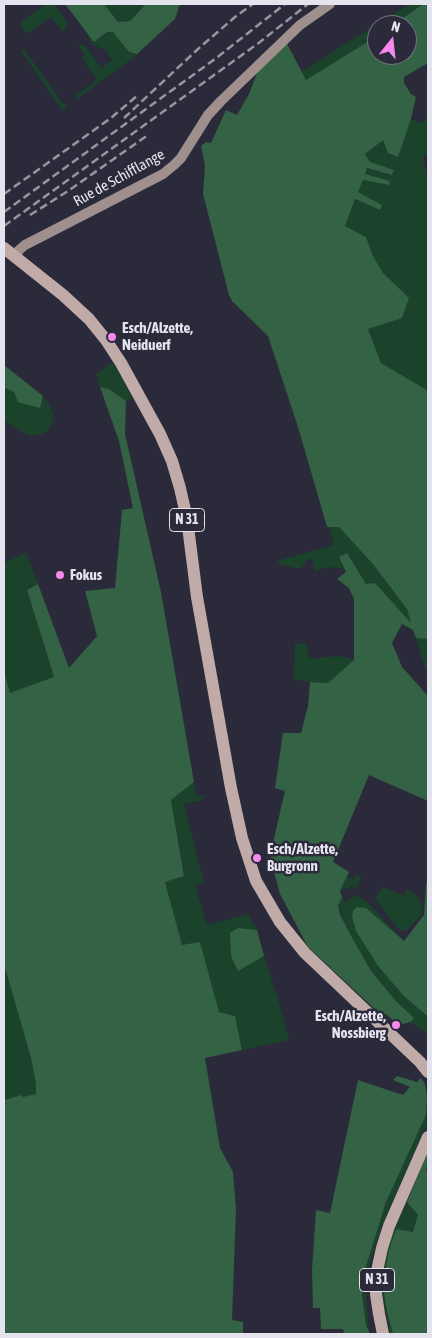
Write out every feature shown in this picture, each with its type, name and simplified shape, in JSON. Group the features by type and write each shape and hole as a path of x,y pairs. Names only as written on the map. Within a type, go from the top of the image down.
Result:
{"main road":[{"name":"N 31","path":"4,248 76,307 89,319 106,340 138,393 172,461 187,519 197,596 231,788 242,838 256,881 280,922 305,953 420,1062 428,1072"},
{"name":"N 31","path":"384,1334 376,1294 377,1271 382,1248 389,1226 428,1137"}],"street":[{"name":"Rue de Schifflange","path":"15,257 25,245 162,174 174,165 181,158 208,115 221,101 300,25 330,4"}],"green space":[{"path":"46,4 54,4 67,22 66,29 62,31 51,17 27,34 21,26 22,21"},
{"path":"65,4 104,4 118,22 130,21 146,4 180,4 175,19 137,54 129,52 113,32 107,32 94,42"},
{"path":"104,4 146,4 130,21 118,22"},
{"path":"409,4 423,4 407,15 392,15"},
{"path":"423,4 428,4 428,63 404,77 404,83 411,94 416,97 411,119 398,157 388,153 383,140 365,154 370,162 394,170 392,175 367,168 365,174 390,181 389,185 363,180 358,192 382,205 380,210 355,199 345,226 366,237 373,256 383,273 409,298 402,318 368,329 381,363 425,389 428,394 428,639 416,638 413,630 402,624 392,643 402,667 428,696 428,801 369,775 333,862 349,872 340,891 342,897 338,906 340,914 371,971 396,1001 414,1018 411,1022 402,1024 398,1020 395,1022 387,1015 378,1012 308,947 280,894 271,861 271,851 285,791 275,788 283,733 301,733 308,706 310,682 328,683 354,660 354,599 349,588 337,579 346,572 339,557 347,553 366,584 375,583 411,623 407,609 373,564 339,527 327,527 298,427 268,336 232,301 229,295 203,194 205,165 201,146 206,142 211,143 226,110 237,115 249,94 261,63 285,40 306,80 367,42 367,65 417,65 417,15 407,15"},
{"path":"367,30 367,42 306,80 301,72"},
{"path":"86,32 94,42 107,32 114,32 129,52 137,55 77,99 75,96 97,80 82,58 85,55 78,45 85,45 101,68 112,60 106,50 92,44"},
{"path":"24,49 67,107 62,110 21,51"},
{"path":"428,116 428,151 423,158 428,180 428,676 411,624 366,584 347,553 339,557 346,569 329,567 315,571 312,558 305,561 301,568 280,564 277,561 334,545 298,427 392,282 383,273 373,256 366,237 345,226 355,199 379,210 382,205 358,192 363,180 389,185 390,181 365,174 367,168 392,175 394,170 370,162 365,154 383,139 398,156 411,119 422,123"},
{"path":"113,362 133,398 126,401 109,389 100,387 96,374"},
{"path":"4,365 43,396 40,408 18,402 14,392 4,389"},
{"path":"100,387 109,389 126,401 125,434 161,592 194,782 171,800 184,876 165,882 182,945 200,942 219,1012 235,1016 242,1050 205,1058 220,1148 233,1172 236,1208 232,1320 243,1322 243,1334 4,1334 4,1100 21,1095 23,1097 36,1094 36,1084 31,1058 4,964 4,671 10,693 54,677 27,590 38,584 69,668 97,636 85,591 115,588 122,510 133,508 119,441"},
{"path":"5,388 40,408 43,396 53,413 53,420 48,430 42,434 29,435 4,421"},
{"path":"26,552 38,584 27,590 54,678 10,694 4,671 4,563"},
{"path":"306,643 310,659 336,656 354,660 328,683 294,680 295,644"},
{"path":"194,782 196,796 207,795 200,801 184,804 204,882 195,885 207,925 249,914 257,930 238,928 239,970 264,956 289,1040 242,1050 235,1016 219,1013 200,942 182,946 165,882 184,875 171,800"},
{"path":"356,875 361,877 357,889 355,890 354,886 340,891 347,876 354,880"},
{"path":"428,878 428,1017 403,995 378,966 356,931 352,917 353,911 357,907 366,908 404,941 424,915"},
{"path":"383,887 404,896 407,889 419,898 422,906 421,915 405,931 400,930 390,919 375,898"},
{"path":"354,896 365,900 404,941 366,908 420,1011 428,1017 428,1036 422,1029 411,1022 414,1018 396,1001 371,971 350,934 338,906 342,897 345,903"},
{"path":"238,928 257,930 264,956 238,971 231,956 230,933"},
{"path":"4,964 31,1058 36,1094 23,1097 21,1095 4,1100"},
{"path":"397,1076 417,1082 421,1078 425,1084 427,1098 426,1115 386,1202 366,1266 362,1295 366,1325 370,1334 344,1334 343,1329 321,1329 320,1308 313,1308 312,1270 316,1210 330,1213 358,1080 403,1095 410,1087 393,1080"},
{"path":"426,1115 427,1123 382,1226 368,1269 366,1295 369,1333 366,1325 362,1295 366,1265 386,1202"},
{"path":"428,1151 426,1170 428,1171 428,1334 393,1334 384,1294 389,1250 396,1229 413,1232 418,1215 407,1202"},
{"path":"407,1202 419,1215 413,1232 396,1229 384,1294 393,1334 390,1334 382,1295 382,1269 387,1245"}],"railway":[{"path":"124,118 198,49 253,4"},
{"path":"4,212 215,59 285,4"},
{"path":"4,226 260,42 308,4"},
{"path":"4,194 111,118 138,95"},
{"path":"30,215 148,135"}],"place":[{"name":"Esch/Alzette, Neiduerf","path":"112,337"},
{"name":"Fokus","path":"60,575"},
{"name":"Esch/Alzette, Burgronn","path":"257,858"},
{"name":"Esch/Alzette, Nossbierg","path":"396,1025"}]}
